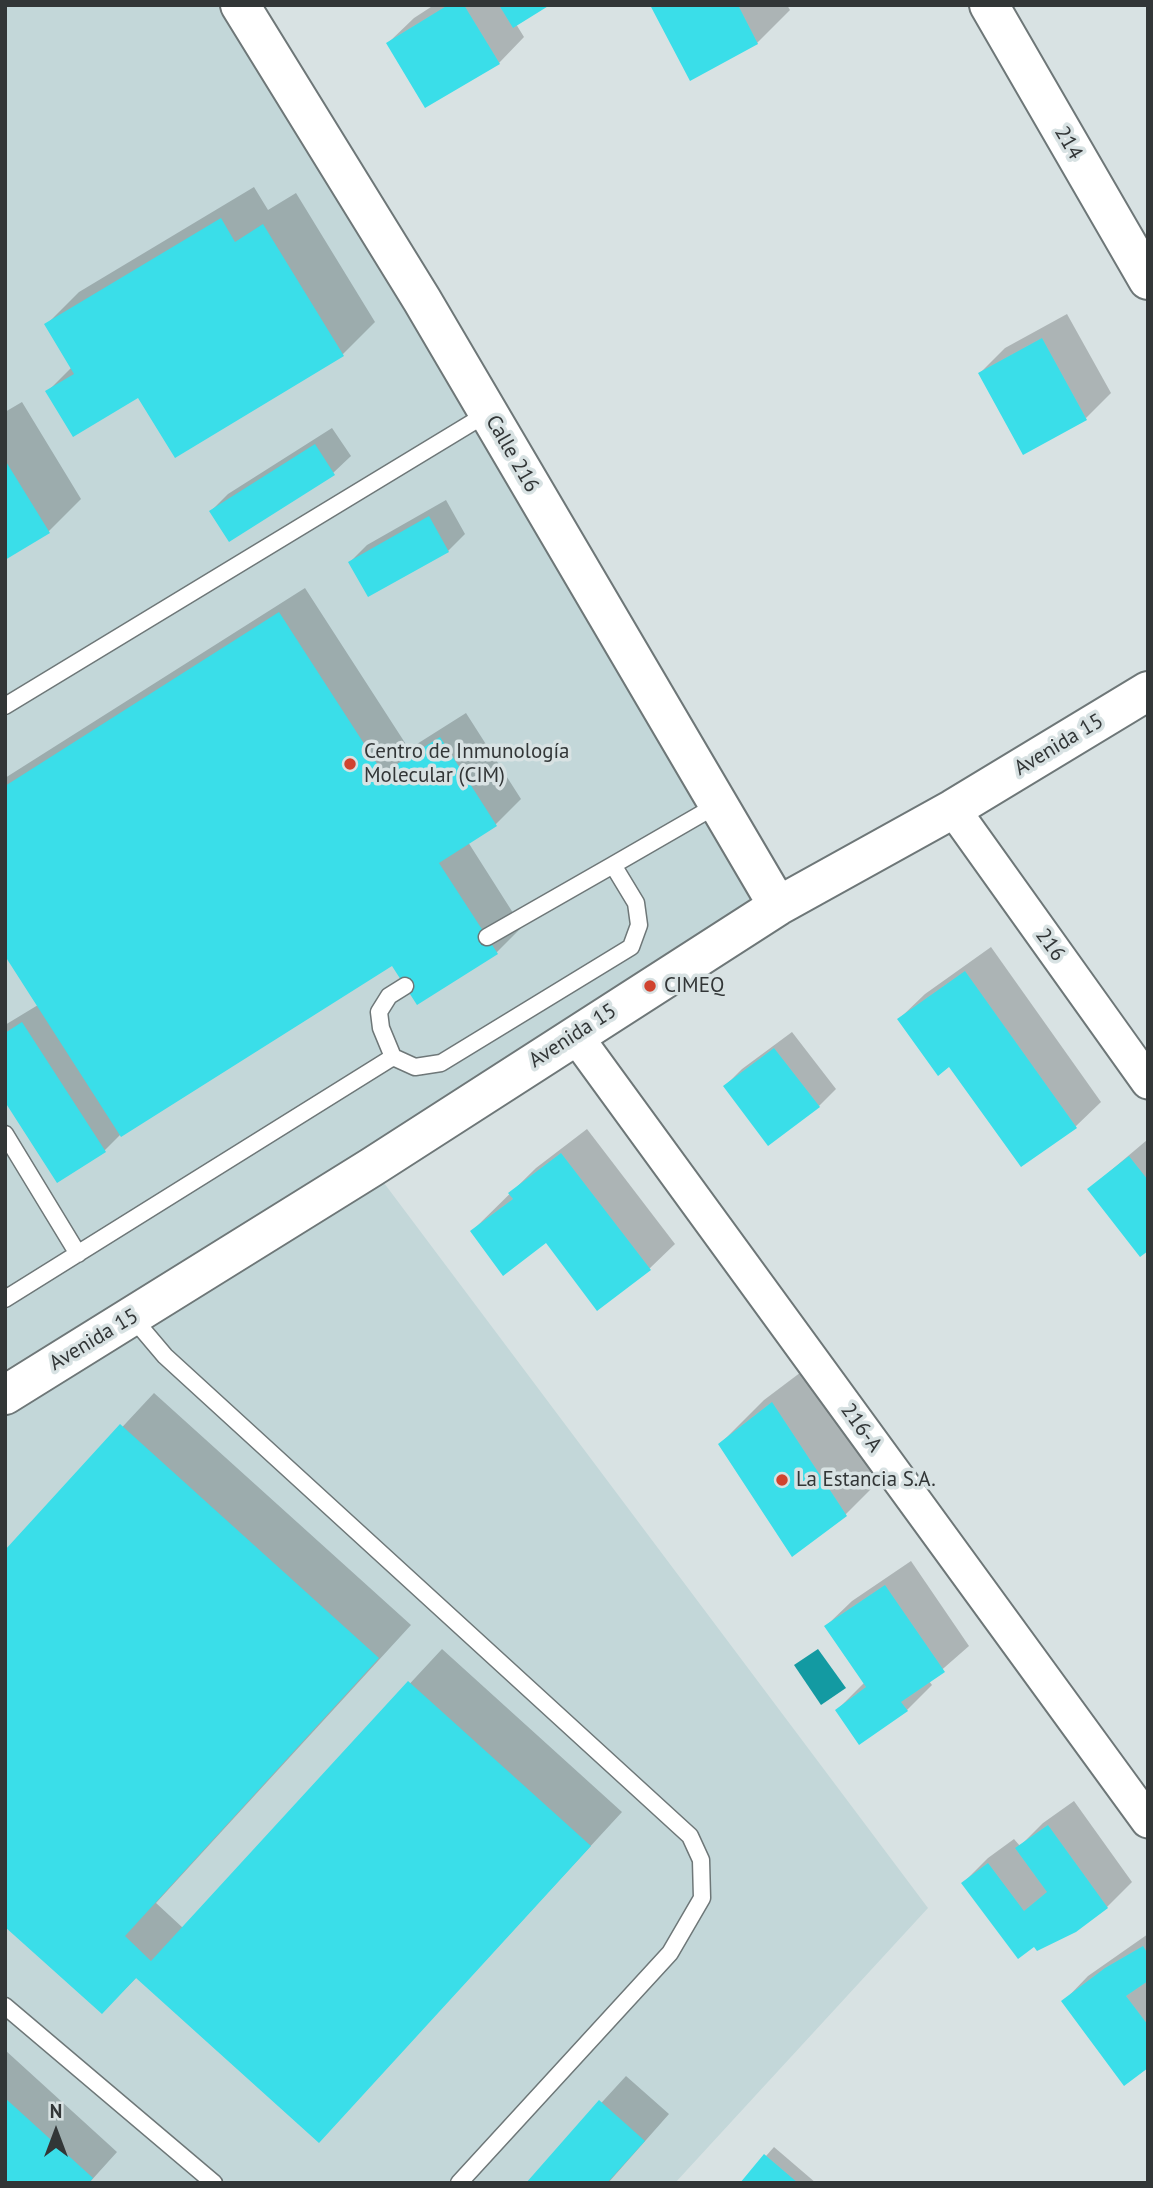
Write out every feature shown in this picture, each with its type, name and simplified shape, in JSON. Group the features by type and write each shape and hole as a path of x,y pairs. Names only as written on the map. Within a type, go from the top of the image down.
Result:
{"street":[{"name":"Calle 216","path":"240,5 488,413 778,906"},
{"name":"214","path":"989,5 1148,280"},
{"name":"Avenida 15","path":"5,1395 372,1167 778,906 953,809 1148,691"},
{"name":"216","path":"953,809 1148,1082"},
{"name":"216-A","path":"575,1035 1148,1821"}],"lane":[{"path":"5,706 488,413"},
{"path":"487,937 717,804"},
{"path":"405,986 389,996 379,1012 380,1028 393,1057 415,1067 441,1063 631,947 639,925 636,903 613,866"},
{"path":"5,1299 393,1057"},
{"path":"5,1134 78,1254"},
{"path":"132,1317 165,1356 690,1836 701,1860 702,1898 670,1953 459,2183"},
{"path":"5,2006 215,2183"}],"shaded area":[{"name":"Centro de Inmunología Molecular (CIM)","path":"5,5 241,5 770,892 364,1153 5,1370"},
{"path":"372,1167 928,1908 675,2183 5,2183 5,1395"}],"water":[{"path":"818,1649 846,1688 821,1705 794,1665"}],"building":[{"path":"448,5 464,5 500,64 425,108 386,43"},
{"path":"499,5 550,5 513,28"},
{"path":"650,5 738,5 758,44 690,81"},
{"path":"221,218 235,242 263,224 344,356 175,458 138,398 73,437 45,391 74,374 44,324"},
{"path":"1042,338 1087,420 1023,455 978,373"},
{"path":"315,444 335,475 229,542 209,511"},
{"path":"5,460 50,533 5,560"},
{"path":"429,516 449,552 368,597 348,562"},
{"name":"Centro de Inmunología Molecular (CIM)","path":"279,612 383,773 440,737 497,826 439,863 498,954 417,1005 392,966 121,1137 5,956 5,786"},
{"path":"965,971 1077,1128 1021,1167 949,1067 938,1076 897,1019"},
{"path":"22,1022 106,1152 57,1183 5,1102 5,1033"},
{"path":"774,1048 820,1107 768,1146 723,1086"},
{"path":"561,1153 651,1270 597,1311 546,1243 503,1276 470,1231 513,1199 508,1193"},
{"path":"1129,1156 1148,1180 1148,1251 1140,1257 1087,1189"},
{"name":"La Estancia S.A.","path":"772,1402 847,1516 792,1557 718,1444"},
{"path":"120,1424 379,1658 125,1936 151,1961 408,1681 591,1846 319,2143 136,1978 102,2014 5,1927 5,1550"},
{"path":"885,1585 945,1672 901,1702 908,1711 859,1745 835,1710 866,1687 824,1626"},
{"path":"1048,1825 1108,1908 1076,1932 1037,1951 1034,1947 1018,1959 961,1883 988,1863 1024,1911 1047,1892 1015,1848"},
{"path":"1143,1946 1148,1954 1148,1981 1126,1996 1148,2025 1148,2068 1124,2086 1061,2001 1105,1968"},
{"path":"5,2098 93,2178 89,2183 5,2183"},
{"path":"599,2100 645,2141 607,2183 526,2183"},
{"path":"764,2154 798,2183 740,2183"}],"place":[{"name":"Centro de Inmunología Molecular (CIM)","path":"350,764"},
{"name":"CIMEQ","path":"650,986"},
{"name":"La Estancia S.A.","path":"782,1480"}]}
